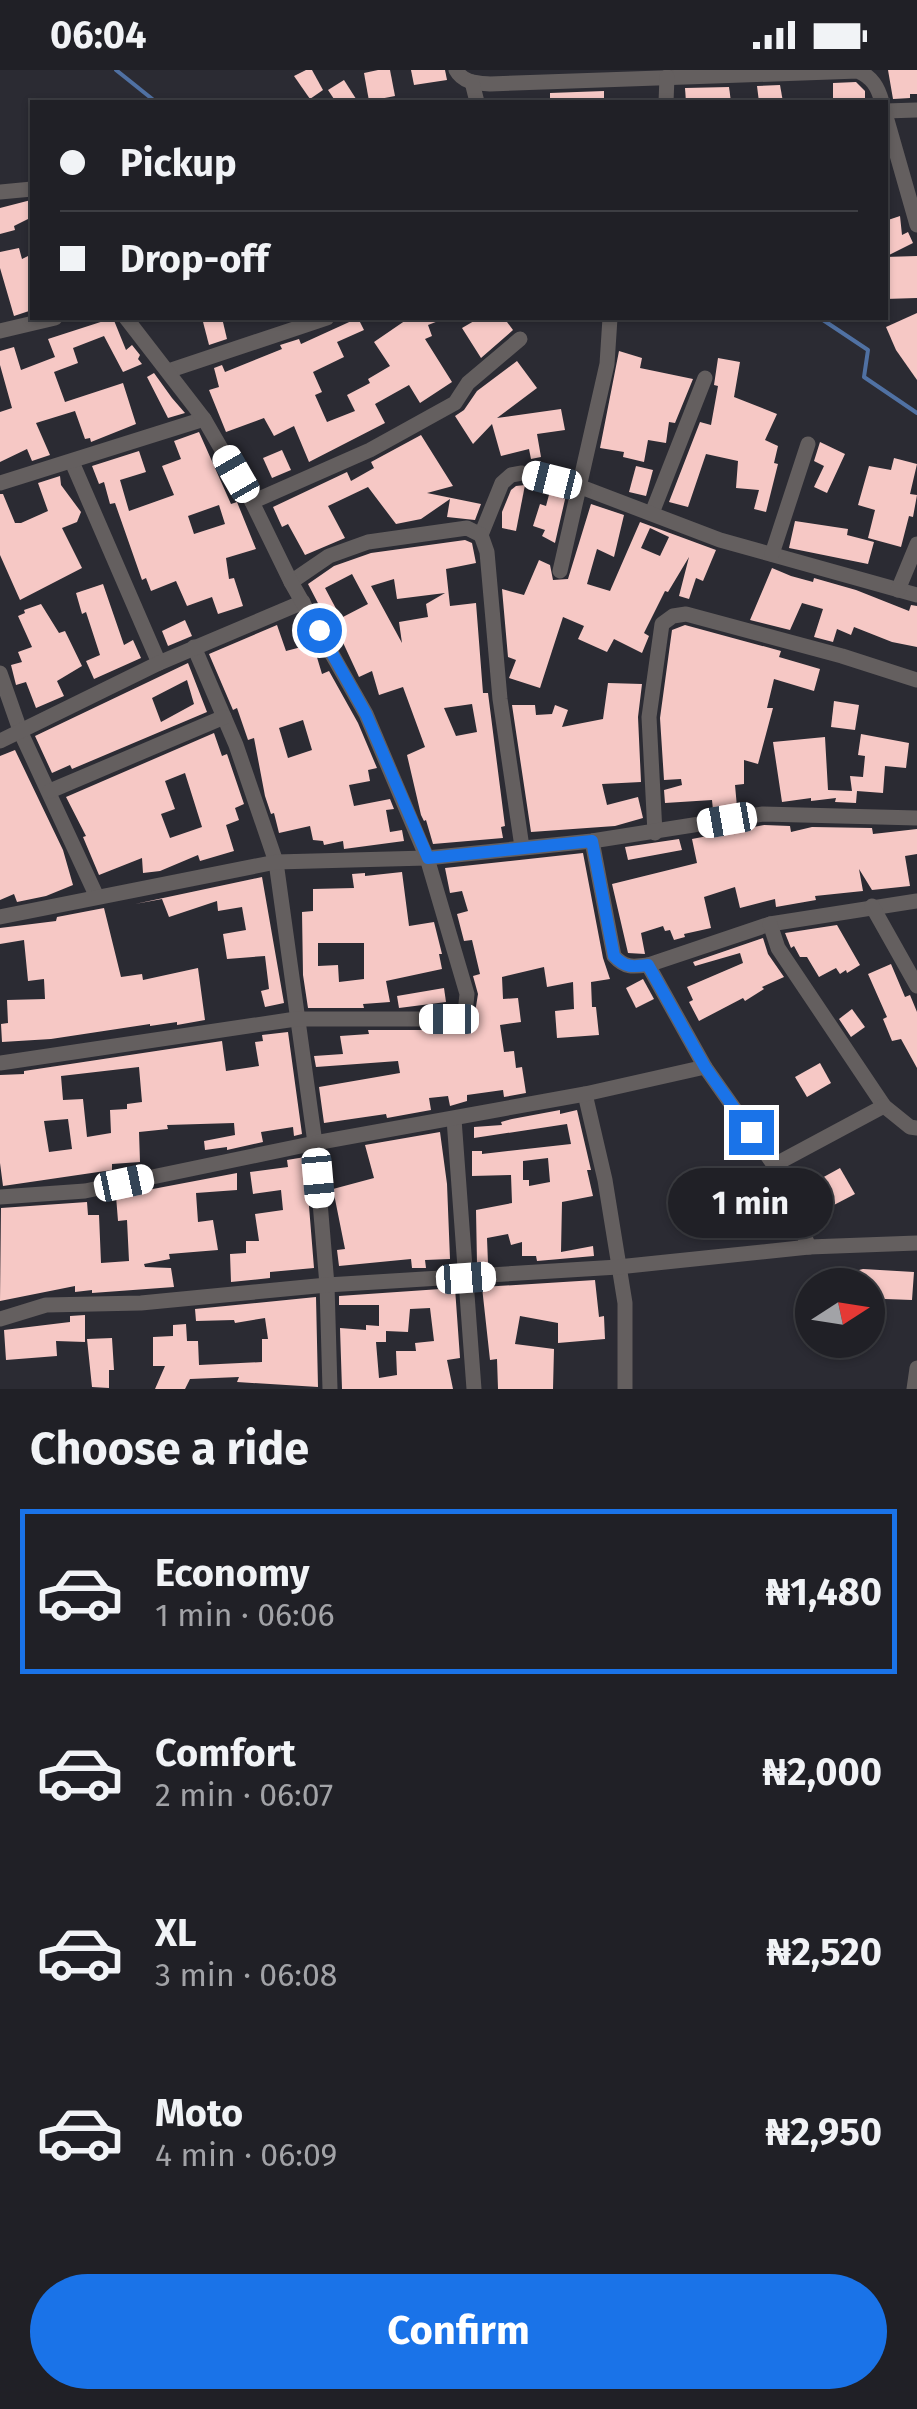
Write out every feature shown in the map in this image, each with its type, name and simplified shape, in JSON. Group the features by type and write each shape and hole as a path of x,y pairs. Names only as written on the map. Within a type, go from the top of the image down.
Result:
{"street":[{"path":"456,70 472,82 858,71 868,75 881,100"},
{"path":"666,100 667,77"},
{"path":"472,82 476,100"},
{"path":"888,112 917,110"},
{"path":"888,123 917,225"},
{"path":"0,192 30,188"},
{"path":"0,331 47,320"},
{"path":"0,1063 296,1019 449,1019 465,1013 467,994 428,858 366,714 204,419 128,320"},
{"path":"168,371 321,320"},
{"path":"560,570 607,364 610,320"},
{"path":"252,502 370,450 455,403 468,383 520,339"},
{"path":"652,513 705,378"},
{"path":"0,483 204,419"},
{"path":"772,554 808,444"},
{"path":"72,462 159,663"},
{"path":"481,536 502,483 522,472 581,487 720,540 917,595"},
{"path":"291,582 329,556 368,542 467,528 481,536 487,552 500,699 522,847"},
{"path":"898,590 917,544"},
{"path":"0,741 159,663 303,602"},
{"path":"655,833 648,717 662,624 673,616 703,618 917,680"},
{"path":"194,647 224,717 276,862 316,1143 330,1389"},
{"path":"0,673 21,733 97,897"},
{"path":"50,791 224,717"},
{"path":"0,917 276,862 428,858 655,833 763,814 917,818"},
{"path":"592,841 614,956 630,968 770,924 917,902"},
{"path":"872,906 917,986"},
{"path":"770,924 778,948 884,1106 910,1127 917,1128"},
{"path":"648,965 705,1067 774,1165 809,1248"},
{"path":"0,1196 85,1191 705,1067"},
{"path":"585,1094 605,1180 625,1303 625,1389"},
{"path":"774,1165 884,1106"},
{"path":"454,1119 474,1389"},
{"path":"0,1318 46,1305 141,1303 327,1285 917,1243"},
{"path":"914,1389 917,1368"}],"building":[{"path":"312,70 323,90 310,99 294,76"},
{"path":"390,70 395,96 369,100 364,73"},
{"path":"411,70 445,70 447,80 414,85"},
{"path":"888,70 917,70 917,94 893,99"},
{"path":"344,80 357,100 335,100 328,90"},
{"path":"856,82 865,91 865,100 833,100 833,83"},
{"path":"780,85 783,100 759,100 757,86"},
{"path":"729,87 731,100 686,100 685,88"},
{"path":"604,91 604,100 550,98 550,93"},
{"path":"30,200 30,218 14,226 15,230 0,234 0,208"},
{"path":"900,216 902,235 908,232 913,243 888,256 888,220"},
{"path":"19,248 22,259 30,255 30,311 14,316 0,268 0,252"},
{"path":"917,256 917,298 888,299 888,257"},
{"path":"917,313 917,380 886,327"},
{"path":"114,320 126,350 132,345 142,364 123,372 104,336 73,348 78,363 54,372 65,402 123,383 136,424 91,442 90,438 85,439 75,411 36,423 50,455 32,461 27,449 0,462 0,412 12,408 0,351 14,347 21,370 55,357 48,339"},
{"path":"203,320 222,320 227,339 209,345"},
{"path":"354,320 359,320 364,330 337,342 344,357 313,372 322,392 315,395 327,422 355,411 347,395 390,366 374,342 406,320 441,320 428,325 432,336 425,339 452,382 420,403 409,385 375,404 385,423 309,462 294,426 274,436 264,418 226,432 209,390 219,387 214,368 222,365 225,372 282,349 280,345 299,339 301,344"},
{"path":"506,320 513,330 481,358 462,328 474,321"},
{"path":"619,351 642,358 640,368 693,379 675,423 669,422 666,443 648,440 644,462 623,457 624,452 600,448"},
{"path":"718,358 740,362 734,397 777,414 765,440 778,446 774,463 778,464 766,512 754,509 759,490 736,488 738,461 706,454 688,507 669,502 700,422 711,425"},
{"path":"517,361 537,388 497,418 561,409 565,430 537,434 541,457 531,459 529,449 501,456 492,424 473,444 455,416 477,391"},
{"path":"154,373 185,413 168,418 147,377"},
{"path":"199,432 231,504 237,502 256,549 226,558 229,579 234,578 243,606 218,614 212,597 187,606 176,581 151,591 146,578 142,580 115,503 110,504 104,482 99,484 92,466 139,451 146,472 120,480 129,511 174,495 162,466 181,459 174,441","holes":["219,505 225,524 194,534 188,516"]},
{"path":"421,435 453,486 427,493 481,504 475,520 447,517 450,499 421,519 396,524 368,487 328,506 345,538 305,555 288,524 282,527 273,507 347,472 351,481 374,468 371,462"},
{"path":"820,442 845,454 827,493 814,487 824,466 814,461"},
{"path":"282,450 291,470 272,478 263,458"},
{"path":"894,458 917,464 910,494 917,495 913,517 909,516 901,547 868,538 875,510 858,505 869,466 891,470"},
{"path":"636,466 653,470 646,496 629,492"},
{"path":"60,476 61,485 81,512 77,522 62,528 82,568 20,600 0,555 0,494 15,523 21,523 48,511 38,483"},
{"path":"525,485 516,531 502,528 502,512 511,490"},
{"path":"550,491 566,495 555,543 542,536 545,530 533,526 540,504 546,506"},
{"path":"591,504 624,515 614,557 597,549 587,584 610,591 640,522 716,550 703,581 696,578 689,599 679,596 689,557 668,592 665,591 644,633 649,636 642,653 614,639 607,652 578,639 584,626 563,617 540,688 509,678 516,660 508,657 502,589 524,595 539,560 550,565 553,580 568,579","holes":["650,528 669,537 660,556 641,548"]},
{"path":"795,521 848,529 847,535 874,542 868,564 789,548"},
{"path":"465,540 472,543 476,563 446,569 450,606 476,603 483,693 488,693 505,826 501,827 503,838 433,844 421,815 407,755 425,747 403,687 379,695 372,671 359,677 339,634 335,636 308,584 334,566 371,553","holes":["352,574 368,604 341,618 325,588","394,579 397,599 445,593 426,604 428,617 399,622 402,643 371,586","472,704 477,732 456,736 444,708"]},
{"path":"772,568 813,582 814,578 856,590 909,611 911,605 917,606 917,647 854,627 851,635 837,629 833,642 814,637 823,609 802,603 790,630 750,620"},
{"path":"103,584 124,645 133,640 141,658 94,679 86,661 100,655 76,593"},
{"path":"41,604 59,633 65,631 82,666 57,681 64,696 36,708 26,682 16,685 11,665 22,662 18,652 32,647 18,616"},
{"path":"185,620 192,636 168,646 162,631"},
{"path":"277,625 286,651 313,644 322,674 329,671 377,768 368,770 370,781 349,785 354,806 390,799 394,809 386,810 390,832 402,830 404,841 344,849 343,841 324,845 323,841 313,840 310,826 279,833 265,796 254,738 248,740 237,708 233,710 209,654","holes":["303,720 312,750 288,758 279,728"]},
{"path":"685,625 781,651 779,657 820,669 814,691 774,679 767,708 773,708 758,764 744,760 744,784 735,785 737,807 713,810 712,800 665,803 664,790 682,785 681,779 664,780 660,718 672,630"},
{"path":"188,663 207,712 72,769 70,765 52,773 35,736","holes":["187,680 194,704 161,722 152,698"]},
{"path":"608,683 642,684 638,717 641,782 602,784 607,805 638,797 643,818 615,826 531,832 512,705 535,705 536,715 552,714 555,705 568,710 562,727 603,719"},
{"path":"834,701 859,705 855,730 831,727"},
{"path":"214,733 222,756 227,754 244,804 235,808 239,820 226,825 234,851 200,861 198,855 160,871 143,873 142,858 99,875 83,837 86,836 66,797","holes":["185,773 202,827 170,838 161,814 175,809 165,781"]},
{"path":"861,734 909,743 906,768 885,766 883,793 857,791 856,803 835,802 836,798 782,802 773,742 825,737 828,790 852,791 850,776 863,777 865,756 858,755"},
{"path":"15,750 63,850 73,885 17,902 14,894 0,900 0,756"},
{"path":"764,825 790,826 791,832 812,827 872,828 873,834 917,829 917,854 905,856 910,886 872,890 859,869 863,891 815,896 816,900 776,907 775,899 740,908 735,887 704,897 711,928 674,940 670,930 665,931 663,926 641,933 645,954 628,953 612,884 697,863 692,839"},
{"path":"679,839 682,850 628,860 625,847"},
{"path":"583,853 610,979 591,982 599,1035 557,1038 555,1011 574,1009 573,982 547,987 544,967 502,977 503,999 518,998 521,1022 500,1025 504,1052 514,1051 516,1068 522,1067 526,1093 504,1097 503,1090 467,1095 467,1101 450,1106 448,1096 429,1098 431,1110 324,1123 319,1087 400,1073 398,1061 316,1067 314,1056 343,1054 340,1036 369,1034 368,1030 450,1030 470,1027 474,1019 478,994 473,976 480,974 472,940 464,941 457,914 468,911 462,891 450,893 445,868"},
{"path":"402,872 409,926 434,922 442,969 386,981 390,1002 363,1004 364,1008 308,1008 302,912 313,911 313,889 354,888 352,874","holes":["318,943 364,943 364,979 339,982 338,965 318,966"]},
{"path":"262,877 284,1003 265,1007 261,991 269,989 265,956 227,959 223,934 246,930 242,907 218,911 217,901 169,917 162,899 135,904"},
{"path":"104,908 121,977 142,974 143,980 198,968 205,1020 2,1042 1,1024 8,1023 7,1000 45,999 44,979 28,981 24,940 0,944 0,928 56,921 57,917"},
{"path":"837,925 860,965 847,973 846,970 840,974 836,968 819,977 807,957 800,957 794,946 791,948 785,933"},
{"path":"763,938 768,954 784,977 762,987 745,1001 743,998 699,1021 689,1002 693,1000 687,987 743,963 740,953 695,966 693,962"},
{"path":"891,964 905,997 910,995 917,1012 917,1068 901,1039 892,1041 883,1019 887,1017 868,974"},
{"path":"643,979 654,999 636,1008 626,988"},
{"path":"444,988 446,1002 399,1008 397,996"},
{"path":"852,1009 865,1027 851,1037 839,1019"},
{"path":"288,1032 302,1134 294,1136 293,1127 261,1132 263,1142 227,1150 205,1150 204,1141 235,1135 234,1123 167,1125 168,1129 139,1132 140,1162 112,1164 112,1170 3,1186 0,1075 222,1041 226,1071 259,1066 255,1042 263,1041 262,1035","holes":["139,1067 142,1102 127,1104 127,1109 110,1110 111,1133 87,1137 83,1099 63,1100 61,1076","68,1119 72,1149 49,1152 44,1121"]},
{"path":"820,1063 831,1083 807,1097 795,1077"},
{"path":"560,1110 560,1114 577,1110 593,1196 562,1202 561,1252 593,1246 594,1256 537,1261 536,1256 522,1256 522,1242 511,1245 508,1234 487,1238 488,1264 477,1264 476,1210 512,1203 511,1175 472,1176 472,1151 482,1154 571,1144 567,1124 474,1138 474,1127 502,1125 501,1122","holes":["548,1158 550,1182 529,1186 529,1180 523,1180 523,1161"]},
{"path":"440,1132 450,1259 425,1260 426,1268 412,1268 411,1259 339,1266 337,1250 345,1249 333,1189 374,1178 365,1145"},
{"path":"305,1157 314,1268 270,1272 270,1278 231,1282 230,1254 246,1253 246,1241 259,1241 255,1214 283,1210 281,1190 253,1194 250,1172 288,1167 287,1160"},
{"path":"840,1168 855,1194 832,1206 820,1179"},
{"path":"237,1173 237,1190 196,1193 198,1222 213,1220 218,1250 169,1254 170,1259 144,1264 171,1268 174,1287 92,1293 75,1292 75,1286 0,1301 1,1208 87,1202 88,1215 99,1215 101,1263 129,1261 127,1220 118,1221 116,1196"},
{"path":"885,1270 914,1272 912,1300 885,1299"},
{"path":"595,1280 605,1339 558,1343 558,1323 520,1316 515,1344 554,1349 553,1389 498,1389 497,1359 490,1360 482,1287"},
{"path":"455,1288 460,1358 447,1360 453,1389 342,1389 340,1328 366,1330 366,1325 379,1326 379,1305 339,1305 339,1296","holes":["430,1308 434,1341 415,1343 416,1351 396,1351 397,1375 379,1378 376,1342 386,1342 386,1331 408,1332 410,1309"]},
{"path":"316,1297 318,1387 237,1382 239,1377 190,1379 185,1389 155,1389 165,1366 153,1366 153,1337 173,1336 173,1325 186,1324 187,1341 198,1341 199,1365 262,1362 262,1339 268,1339 265,1318 235,1323 196,1321 195,1309"},
{"path":"85,1315 85,1342 56,1341 57,1356 6,1360 4,1330 70,1322 70,1316"},
{"path":"112,1338 114,1370 109,1370 109,1388 92,1387 87,1339"}],"waterway":[{"path":"116,70 154,100"},
{"path":"823,320 868,350 864,377 917,413"}],"route":[{"path":"319,630 366,714 428,858 592,841 614,956 630,968 648,965 705,1067 751,1132"}]}
